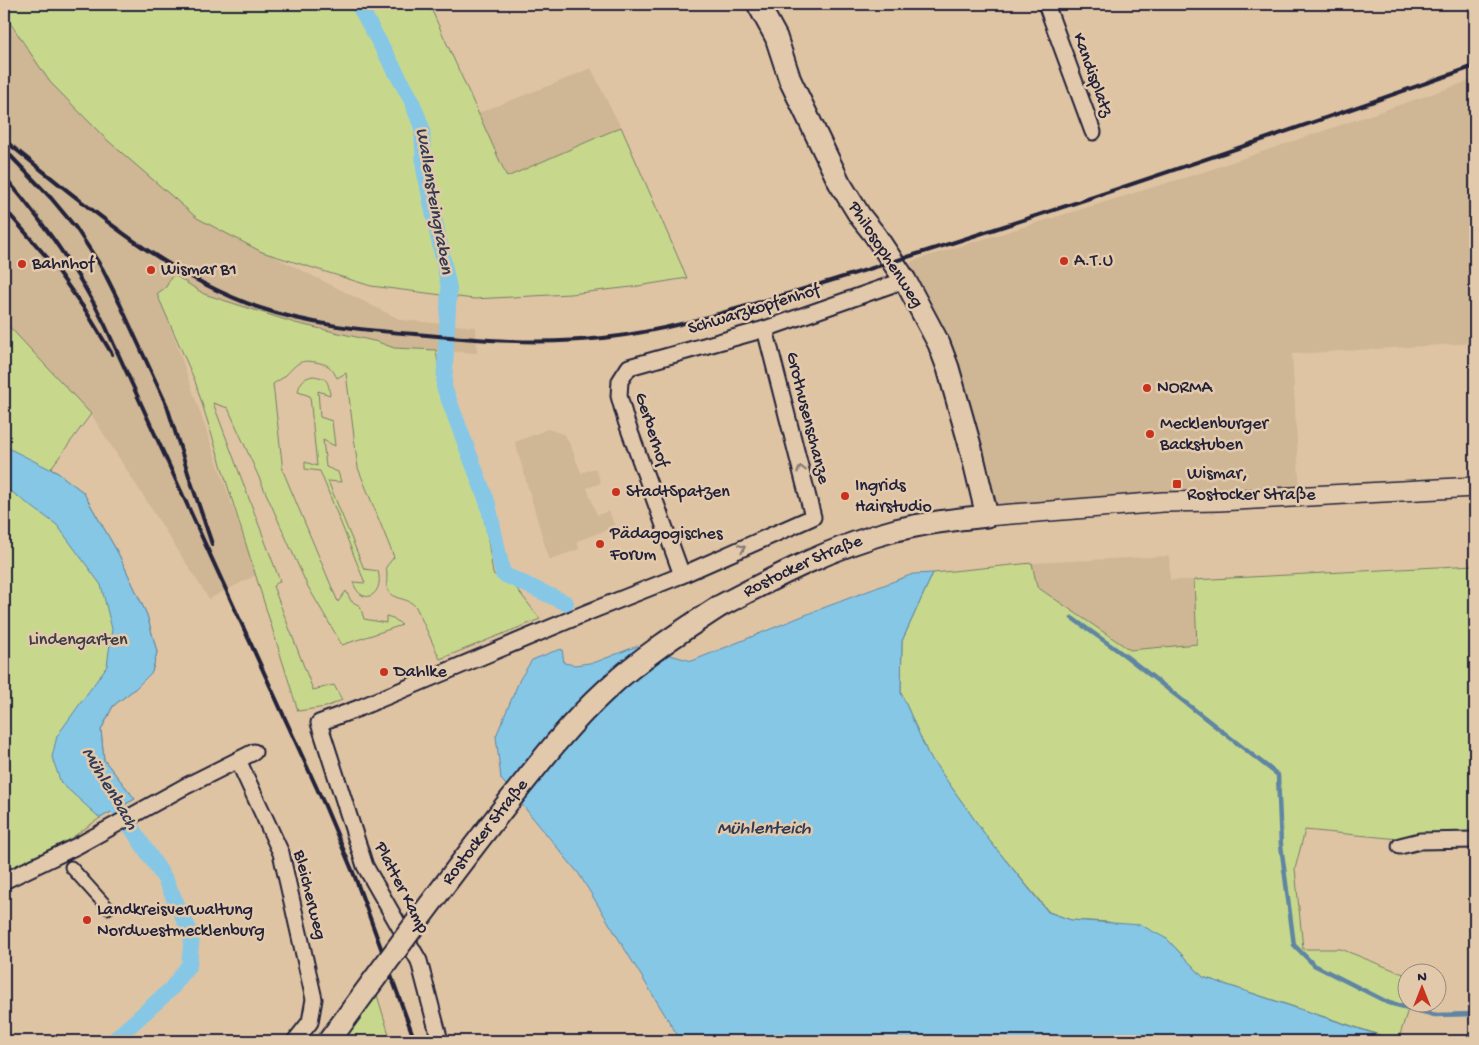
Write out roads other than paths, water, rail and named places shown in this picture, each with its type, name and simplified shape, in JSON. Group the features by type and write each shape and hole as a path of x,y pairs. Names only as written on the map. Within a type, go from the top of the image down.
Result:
{"main road":[{"name":"Philosophenweg","path":"758,4 776,37 790,80 839,182 860,216 905,280 939,344 948,368 971,449 987,516"},
{"name":"Rostocker Straße","path":"329,1041 479,840 542,760 606,690 642,660 679,632 720,606 808,561 856,542 896,530 987,516"}],"street":[{"name":"Kandisplatz","path":"1046,4 1093,132"},
{"name":"Schwarzkopfenhof","path":"620,381 629,367 765,329 905,280"},
{"name":"Grothusenschanze","path":"682,576 813,517 765,329"},
{"name":"Gerberhof","path":"620,381 619,396 626,421 682,576"},
{"name":"Rostocker Straße","path":"987,516 1163,502 1219,501 1475,487"},
{"name":"Platter Kamp","path":"440,1041 419,961 365,866 319,723 682,576"},
{"path":"4,881 77,846 254,752"},
{"name":"Bleicherweg","path":"238,760 281,853 314,999 310,1022 296,1041"},
{"path":"1400,846 1420,841 1475,840"},
{"path":"71,867 108,908"}],"water":[{"path":"4,446 58,473 83,492 118,553 147,615 157,652 152,672 136,688 113,706 101,730 104,760 135,799 100,818 61,783 52,757 57,736 107,666 112,629 101,585 57,525 9,490 4,489"},
{"name":"Mühlenteich","path":"933,573 902,641 901,693 928,754 989,840 1048,912 1071,920 1141,925 1167,939 1203,977 1396,1041 681,1041 579,874 501,779 496,736 520,679 532,660 562,649 564,663 575,665 596,662 637,646 692,661 913,574"}],"waterway":[{"name":"Wallensteingraben","path":"358,4 411,99 422,128 424,169 449,288 444,387 488,504 503,574 566,603"},
{"path":"1072,618 1127,657 1278,775 1281,845 1294,945 1314,965 1389,1003 1435,1015 1475,1014"},
{"name":"Mühlenbach","path":"106,789 165,879 192,936 189,965 171,989 113,1041"}],"railway":[{"path":"4,140 94,212 157,257 224,294 260,308 317,323 375,331 509,341 579,340 627,335 673,326 840,278 1118,189 1475,66"},
{"path":"4,149 51,198 76,228 102,268 167,406 212,544"},
{"path":"4,176 33,211 72,266 105,325 325,806 355,877 415,1041"},
{"path":"4,210 51,262 86,311 112,354"}],"place":[{"name":"A.T.U","path":"1064,261"},
{"name":"Bahnhof","path":"22,264"},
{"name":"Wismar B1","path":"151,270"},
{"name":"NORMA","path":"1147,388"},
{"name":"Mecklenburger Backstuben","path":"1150,434"},
{"name":"Wismar, Rostocker Straße","path":"1177,484"},
{"name":"StadtSpatzen","path":"616,492"},
{"name":"Ingrids Hairstudio","path":"845,496"},
{"name":"Pädagogisches Forum","path":"600,544"},
{"name":"Dahlke","path":"384,672"},
{"name":"Landkreisverwaltung Nordwestmecklenburg","path":"87,920"}],"park label":[{"name":"Lindengarten","path":"78,640"}]}
